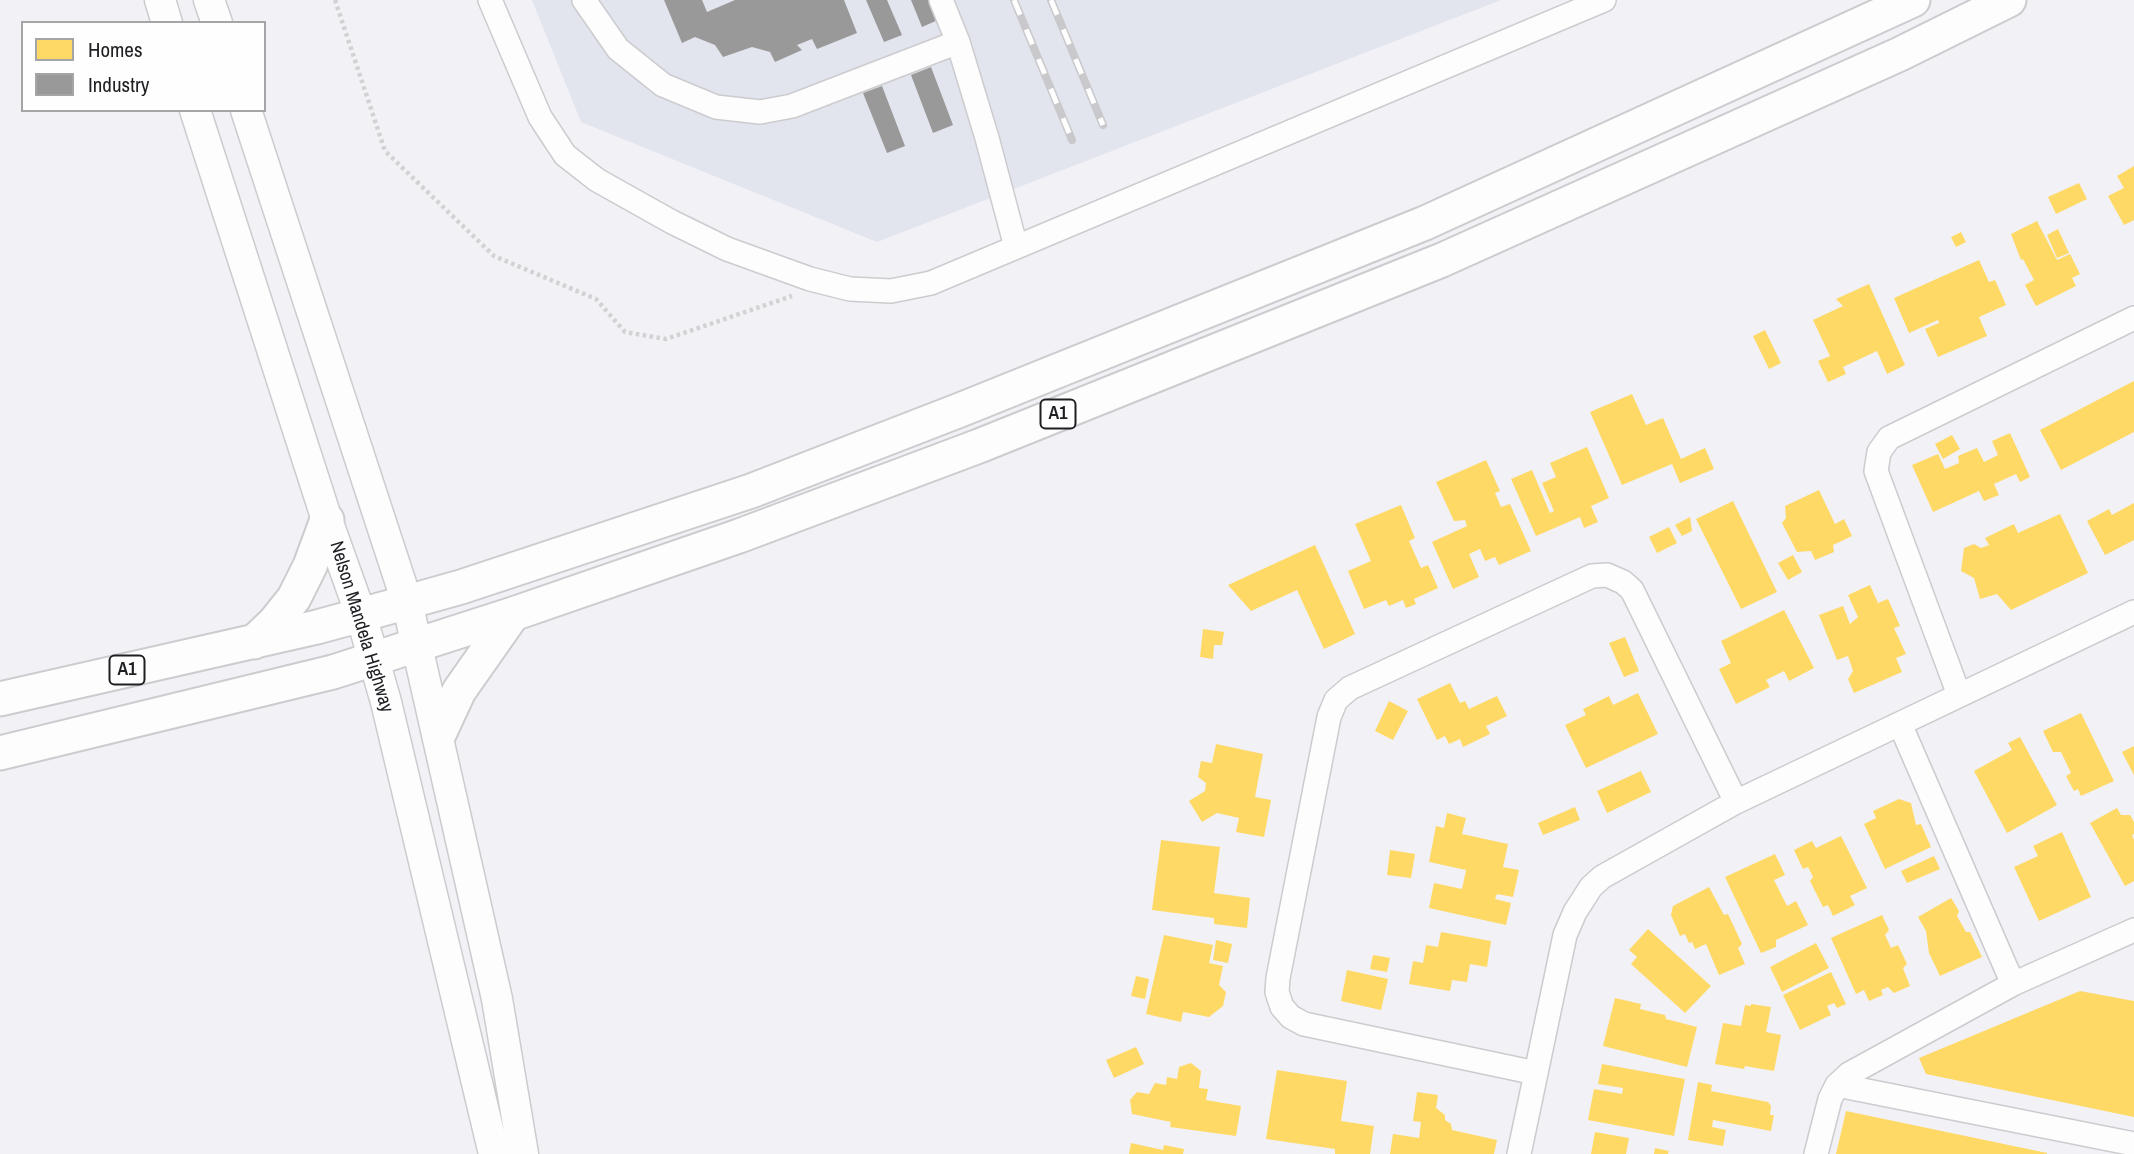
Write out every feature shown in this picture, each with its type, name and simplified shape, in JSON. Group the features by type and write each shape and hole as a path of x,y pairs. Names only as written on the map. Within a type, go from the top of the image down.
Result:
{"highway":[{"name":"A1","path":"0,699 361,615 461,587 751,491 986,400 1425,223 1913,0"},
{"name":"A1","path":"0,753 333,672 513,614 739,536 979,446 1429,265 1900,54 2009,0"},
{"path":"254,642 294,598 310,566 327,520"},
{"path":"439,734 459,691 513,614"}],"main road":[{"path":"160,0 166,21"},
{"path":"209,0 216,21"},
{"name":"Nelson Mandela Highway","path":"196,112 327,520 361,615 386,702 494,1154"},
{"path":"247,112 407,602 497,999 523,1154"}],"street":[{"path":"490,0 540,117 565,155 597,180 727,249 830,284 850,289 891,291 931,283 1593,2"},
{"path":"584,0 618,49 663,85 716,107 760,112 792,106 958,42"},
{"path":"941,0 958,42 988,138 1016,247"},
{"path":"1959,695 1876,471 1879,452 1889,438 2134,318"},
{"path":"1536,1073 1304,1024 1291,1017 1282,1007 1277,992 1278,978 1329,717 1336,700 1350,688 1592,576 1607,575 1623,582 1632,590 1737,802"},
{"path":"1519,1154 1565,935 1575,912 1591,887 1602,877 1737,802 2134,612"},
{"path":"1900,724 2013,984"},
{"path":"1816,1154 1830,1099 1837,1085 1849,1074 2013,984 2134,930"},
{"path":"1837,1085 2134,1144"}],"path":[{"path":"335,0 385,151 495,256 596,299 625,332 666,339 830,284"}],"shaded area":[{"path":"532,0 1501,0 877,242 581,122"}],"building: Homes":[{"path":"2134,166 2134,220 2124,225 2108,196 2124,188 2117,176"},
{"path":"2079,183 2087,199 2056,214 2048,197"},
{"path":"2037,221 2057,260 2070,254 2080,274 2072,278 2076,286 2036,306 2025,285 2034,280 2023,259 2021,260 2011,234"},
{"path":"2058,229 2069,253 2057,258 2047,235"},
{"path":"1961,232 1966,242 1956,247 1951,237"},
{"path":"1979,260 1989,282 1995,280 2006,305 1979,317 1987,336 1938,357 1925,329 1939,323 1938,320 1909,333 1894,298"},
{"path":"1869,284 1905,365 1887,374 1877,351 1843,367 1846,374 1828,382 1818,361 1830,356 1813,320 1843,306 1836,299"},
{"path":"1765,330 1781,363 1769,369 1753,336"},
{"path":"2134,381 2134,432 2061,470 2040,430"},
{"path":"1632,394 1646,425 1663,418 1681,459 1705,448 1714,469 1680,483 1672,464 1622,485 1590,412"},
{"path":"2010,433 2030,477 2020,482 2016,474 1994,484 1999,495 1984,501 1979,491 1933,512 1912,465 1938,454 1945,469 1959,463 1958,456 1977,448 1984,462 1998,455 1992,441"},
{"path":"1952,435 1960,449 1943,459 1935,444"},
{"path":"1587,447 1609,498 1591,506 1598,522 1584,528 1580,517 1536,536 1511,479 1532,470 1550,513 1554,511 1542,483 1556,477 1550,463"},
{"path":"1486,460 1500,491 1495,493 1501,507 1510,504 1531,551 1499,565 1495,557 1485,561 1480,549 1469,554 1479,577 1453,589 1432,542 1467,526 1465,520 1454,521 1436,482"},
{"path":"1819,490 1835,524 1844,519 1852,536 1833,545 1834,552 1815,560 1811,551 1797,552 1782,523 1786,518 1785,506"},
{"path":"1733,501 1777,592 1741,609 1696,519"},
{"path":"2134,503 2134,540 2105,555 2087,521 2109,509 2112,515"},
{"path":"1401,505 1415,538 1409,541 1421,568 1428,565 1438,588 1414,599 1416,604 1406,608 1403,600 1389,606 1386,600 1364,609 1348,571 1371,561 1355,524"},
{"path":"2060,514 2088,573 2011,610 1997,594 1980,599 1974,578 1961,571 1964,548 1974,544 1981,548 1989,545 1985,538 2014,524 2018,533"},
{"path":"1690,517 1692,531 1682,536 1675,525"},
{"path":"1669,527 1677,543 1657,553 1649,537"},
{"path":"1315,545 1355,634 1324,649 1297,590 1251,611 1228,585"},
{"path":"1793,555 1802,572 1788,580 1778,563"},
{"path":"1870,585 1878,603 1888,599 1900,626 1894,628 1906,654 1896,658 1902,672 1854,693 1848,679 1853,671 1848,656 1837,660 1819,615 1843,606 1850,624 1858,617 1848,595"},
{"path":"1784,610 1814,668 1789,681 1784,671 1766,680 1770,687 1736,704 1719,669 1731,663 1721,641"},
{"path":"1203,629 1224,632 1222,645 1214,645 1213,659 1200,657"},
{"path":"1625,637 1639,671 1624,677 1609,643"},
{"path":"1450,683 1460,703 1465,701 1469,709 1497,696 1507,716 1486,726 1490,734 1463,747 1460,739 1449,744 1445,736 1437,740 1417,699"},
{"path":"1638,693 1658,734 1586,768 1565,725 1586,715 1583,709 1609,696 1613,705"},
{"path":"1389,701 1408,711 1393,740 1375,731"},
{"path":"2081,713 2114,781 2081,796 2078,789 2074,791 2066,776 2071,773 2061,752 2053,752 2043,731"},
{"path":"2020,737 2057,805 2007,833 1974,771 2012,750 2008,743"},
{"path":"1216,744 1263,754 1255,797 1271,800 1264,837 1236,832 1239,818 1217,813 1202,822 1189,801 1205,791 1206,783 1198,777 1201,761 1212,763"},
{"path":"2134,746 2134,775 2122,752"},
{"path":"1641,771 1651,792 1607,813 1597,791"},
{"path":"1899,799 1911,803 1916,825 1921,824 1931,847 1885,869 1864,824 1876,818 1873,811"},
{"path":"1575,807 1580,820 1543,835 1538,823"},
{"path":"2117,808 2121,815 2130,815 2134,822 2134,881 2125,886 2090,823"},
{"path":"1447,813 1466,818 1462,834 1508,844 1503,867 1519,870 1513,897 1497,894 1495,899 1511,903 1506,925 1429,908 1434,883 1462,889 1466,870 1429,862 1436,826 1444,828"},
{"path":"2062,832 2091,897 2039,921 2014,867 2038,856 2033,846"},
{"path":"1841,836 1867,888 1850,896 1855,905 1833,916 1828,905 1823,907 1810,881 1813,877 1808,867 1803,869 1794,850 1812,841 1816,848"},
{"path":"1161,840 1220,847 1214,893 1250,898 1247,928 1214,924 1214,918 1152,910"},
{"path":"1390,850 1415,854 1411,878 1387,875"},
{"path":"1775,854 1785,875 1774,880 1787,906 1796,901 1808,925 1776,940 1776,947 1761,953 1725,877"},
{"path":"1934,856 1940,869 1907,883 1901,871"},
{"path":"1709,887 1724,915 1728,914 1742,944 1738,948 1745,964 1719,975 1706,944 1695,949 1685,934 1680,936 1671,915 1673,906"},
{"path":"1951,898 1959,911 1957,916 1966,932 1970,932 1982,957 1940,976 1929,953 1926,931 1918,917"},
{"path":"1882,915 1889,930 1885,935 1891,948 1898,945 1907,964 1903,968 1910,986 1894,993 1888,987 1881,990 1883,995 1869,1001 1864,990 1856,994 1831,938"},
{"path":"1648,929 1711,986 1685,1013 1631,964 1637,957 1629,950"},
{"path":"1441,932 1491,941 1487,967 1470,964 1467,982 1452,980 1450,991 1409,984 1413,961 1423,963 1426,945 1438,947"},
{"path":"1164,935 1213,945 1209,963 1223,966 1219,985 1226,992 1223,1006 1209,1017 1183,1012 1181,1022 1146,1014"},
{"path":"1216,940 1232,944 1228,963 1213,960"},
{"path":"1816,943 1829,968 1782,992 1770,967"},
{"path":"1373,955 1390,958 1387,972 1370,969"},
{"path":"1347,970 1388,979 1381,1010 1341,1001"},
{"path":"1831,972 1846,1004 1837,1008 1834,1003 1827,1006 1831,1015 1800,1030 1783,995"},
{"path":"1136,976 1149,979 1145,999 1131,996"},
{"path":"2080,991 2134,1001 2134,1117 1926,1074 1919,1058"},
{"path":"1615,998 1641,1004 1640,1009 1697,1027 1687,1067 1603,1046"},
{"path":"1745,1005 1771,1007 1766,1032 1781,1035 1774,1071 1715,1064 1723,1023 1741,1026"},
{"path":"1136,1047 1144,1064 1114,1078 1106,1060"},
{"path":"1191,1063 1201,1071 1199,1088 1208,1089 1206,1100 1241,1106 1236,1136 1170,1127 1171,1122 1132,1114 1130,1100 1137,1092 1149,1094 1155,1083 1166,1085 1167,1077 1177,1079 1179,1067"},
{"path":"1602,1064 1685,1079 1674,1136 1588,1120 1594,1089 1622,1094 1623,1088 1598,1084"},
{"path":"1277,1070 1347,1081 1341,1121 1374,1126 1370,1154 1335,1154 1335,1149 1266,1139"},
{"path":"1698,1082 1712,1085 1711,1091 1768,1102 1771,1106 1770,1115 1774,1115 1771,1131 1713,1120 1712,1127 1726,1130 1723,1146 1688,1140"},
{"path":"1417,1092 1438,1095 1436,1108 1445,1115 1445,1120 1451,1124 1452,1130 1497,1140 1494,1154 1390,1154 1393,1134 1419,1138 1421,1122 1413,1121"},
{"path":"1846,1111 2047,1153 2047,1154 1836,1154"},
{"path":"1595,1132 1629,1138 1626,1154 1591,1154"},
{"path":"1131,1143 1163,1150 1164,1145 1184,1149 1183,1154 1129,1154"},
{"path":"1655,1148 1669,1151 1668,1154 1654,1154"}],"building: Industry":[{"path":"664,0 702,0 707,12 735,0 844,0 857,33 817,49 812,39 797,45 802,50 775,62 770,52 752,47 723,57 715,45 695,37 682,43"},
{"path":"866,0 887,0 902,35 884,42"},
{"path":"911,0 930,0 938,20 922,27"},
{"path":"931,67 953,125 933,133 911,75"},
{"path":"882,86 905,146 887,153 863,93"}],"railway":[{"path":"1014,0 1072,140"},
{"path":"1051,0 1103,125"}]}
